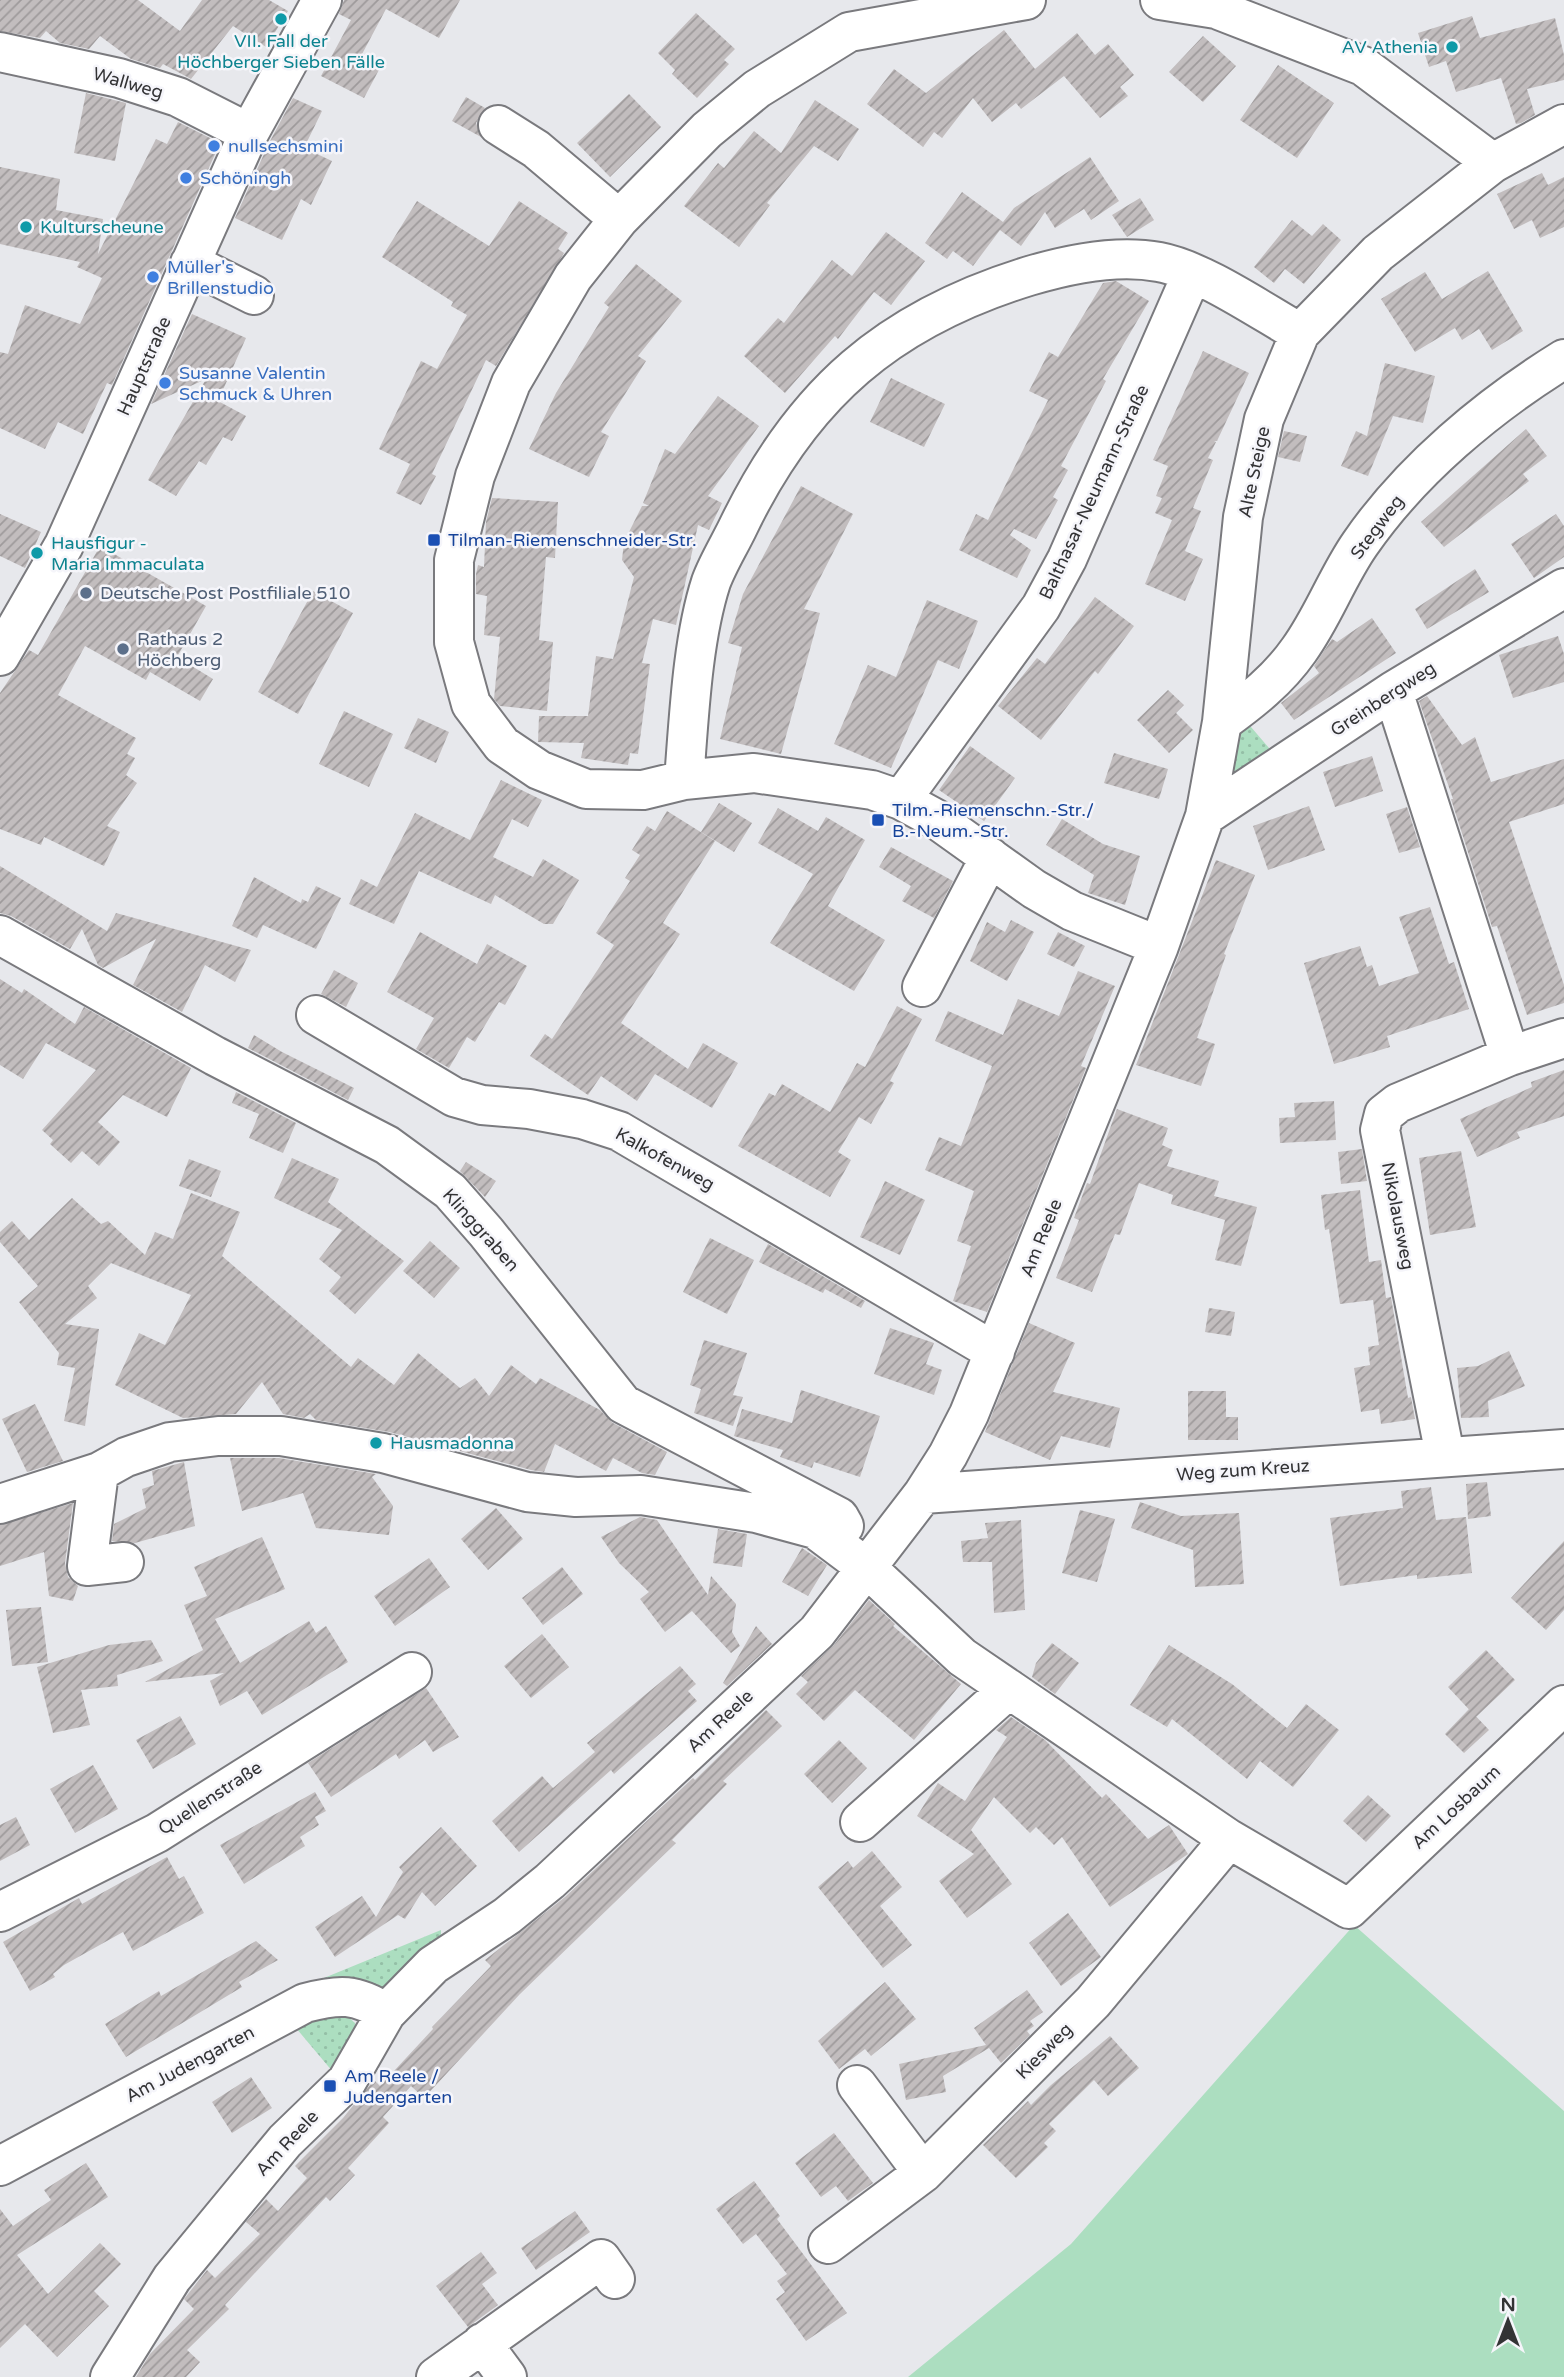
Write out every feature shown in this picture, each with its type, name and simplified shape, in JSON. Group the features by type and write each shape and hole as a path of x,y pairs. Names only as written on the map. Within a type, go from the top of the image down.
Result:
{"street":[{"name":"Hauptstraße","path":"0,656 64,545 249,133 322,0"},
{"path":"1026,0 852,16 707,130 619,219 573,277 510,383 475,477 454,559 454,642 471,704 502,745 539,770 586,789 643,790 684,780 754,773 872,790 901,800 1072,911 1159,946"},
{"path":"1160,0 1216,9 1363,66 1493,163"},
{"name":"Wallweg","path":"0,52 119,78 178,97 249,133"},
{"name":"Alte Steige","path":"1159,946 1205,816 1222,722 1243,517 1264,419 1300,333 1377,253 1493,163 1564,124"},
{"path":"498,125 536,149 619,219"},
{"path":"684,780 692,678 712,582 762,478 812,408 855,365 916,322 988,288 1055,268 1122,259 1160,262 1192,274 1300,333"},
{"path":"190,263 254,295"},
{"name":"Balthasar-Neumann-Straße","path":"901,800 1041,607 1067,559 1192,274"},
{"name":"Stegweg","path":"1222,722 1267,689 1300,650 1360,544 1415,478 1479,419 1564,359"},
{"name":"Greinbergweg","path":"1205,816 1393,691 1564,588"},
{"path":"1393,691 1510,1056"},
{"path":"922,987 990,857"},
{"name":"Klinggraben","path":"0,935 215,1056 387,1145 450,1191 623,1404 839,1517 867,1567"},
{"name":"Am Reele","path":"110,2377 172,2278 285,2141 346,2081 386,2013 433,1965 507,1916 550,1881 817,1632 923,1494 969,1414 1159,946"},
{"name":"Kalkofenweg","path":"316,1015 454,1097 482,1105 528,1109 582,1119 619,1131 995,1352"},
{"name":"Nikolausweg","path":"1445,1455 1380,1130 1384,1114 1398,1102 1510,1056 1564,1038"},
{"path":"0,1504 99,1472 125,1457 170,1442 218,1436 281,1436 383,1452 527,1492 576,1497 641,1494 756,1513 815,1529 867,1567 962,1657 1229,1839"},
{"name":"Weg zum Kreuz","path":"923,1494 1564,1448"},
{"path":"99,1472 87,1566 124,1562"},
{"name":"Quellenstraße","path":"0,1912 157,1833 412,1672"},
{"path":"860,1822 1009,1689"},
{"name":"Am Losbaum","path":"1229,1839 1349,1909 1564,1705"},
{"name":"Kiesweg","path":"828,2244 923,2173 1093,2002 1229,1839"},
{"name":"Am Judengarten","path":"0,2166 305,2003 333,1996 364,1999 386,2013"},
{"path":"857,2085 923,2173"},
{"path":"436,2377 601,2259 615,2278"},
{"path":"482,2343 508,2377"}],"green space":[{"path":"1239,721 1251,727 1275,755 1225,787"},
{"path":"1354,1925 1564,2111 1564,2377 908,2377 1071,2244"},
{"path":"441,1930 441,1941 380,1992 302,1987"},
{"path":"347,2016 355,2023 358,2038 333,2072 296,2028 316,2017"}],"building":[{"path":"0,0 138,0 180,31 202,0 269,0 288,11 266,47 233,26 191,79 163,64 160,68 131,59 100,36 89,49 60,43 46,31 40,38 0,31"},
{"path":"344,0 460,0 439,38 386,9 361,56 381,66 364,98 321,76 351,20 339,14"},
{"path":"696,13 735,49 724,60 729,64 697,98 672,74 675,70 658,53"},
{"path":"1472,16 1480,38 1555,18 1564,55 1564,80 1527,89 1535,115 1521,123 1516,124 1501,78 1456,92 1446,61 1429,67 1418,33"},
{"path":"1004,30 1035,69 1077,33 1095,55 1108,44 1134,75 1120,87 1128,96 1100,118 1064,76 1021,109 1016,103 992,122 973,98 942,138 934,132 923,147 867,104 894,69 926,93"},
{"path":"1203,36 1236,66 1203,102 1169,72"},
{"path":"1278,65 1334,103 1297,158 1240,120"},
{"path":"86,93 126,103 115,161 74,153"},
{"path":"629,94 661,127 610,177 577,143"},
{"path":"466,97 485,108 476,123 481,137 452,121"},
{"path":"293,98 322,111 304,148 332,161 311,205 301,199 282,240 235,218"},
{"path":"815,100 859,129 838,161 814,146 767,203 770,205 739,247 684,206 718,163 724,168 754,131 781,153"},
{"path":"178,122 220,143 112,385 107,383 83,434 58,422 45,449 0,428 0,352 8,354 25,305 80,324 102,278 77,267 80,262 0,244 0,167 60,179 56,210 103,219 98,254 156,139 167,144"},
{"path":"1090,157 1119,201 1091,220 1084,209 1055,228 1045,212 1021,246 1000,230 973,266 953,251 947,259 925,243 962,192 1003,222 1014,208"},
{"path":"1542,173 1548,185 1564,177 1564,227 1540,238 1532,220 1514,229 1497,194"},
{"path":"1140,198 1154,220 1127,237 1112,215"},
{"path":"417,201 489,246 519,201 568,233 558,249 564,253 496,366 486,360 432,474 436,476 421,505 396,493 410,464 379,449 421,361 437,369 467,315 451,306 453,302 382,257"},
{"path":"1292,220 1312,236 1323,224 1341,240 1304,284 1285,269 1274,283 1254,267"},
{"path":"886,232 925,261 891,305 874,292 838,339 835,336 785,393 744,356 778,318 784,323 832,260 852,276"},
{"path":"636,264 682,301 638,356 646,361 601,432 609,436 589,477 529,449 556,393 609,307 604,303"},
{"path":"1488,271 1523,331 1492,350 1479,329 1462,340 1455,328 1415,352 1381,299 1425,272 1442,299"},
{"path":"1116,281 1149,301 1103,379 1106,381 1061,466 1068,470 1053,497 1058,500 1036,539 1014,529 1010,535 1031,550 1017,578 959,550 976,514 988,520 1048,400 1029,391 1049,352 1058,357 1103,283"},
{"path":"192,314 246,338 218,401 246,416 232,441 223,437 206,465 199,461 176,496 148,480 206,379 151,404"},
{"path":"1203,351 1249,373 1217,441 1214,441 1216,442 1208,458 1213,460 1193,508 1201,511 1185,551 1203,559 1185,601 1145,584 1172,520 1155,513 1162,498 1156,496 1168,466 1153,460"},
{"path":"1385,363 1435,376 1423,423 1393,416 1368,476 1341,466 1356,431 1367,436"},
{"path":"891,378 945,404 924,447 870,422"},
{"path":"718,396 759,426 708,496 722,503 709,530 698,525 676,625 653,619 642,663 650,664 638,754 630,753 628,765 581,758 584,743 538,742 539,716 588,716 596,656 613,659 634,577 622,560 624,542 642,506 649,506 643,503 665,449 675,454"},
{"path":"1526,429 1547,456 1523,474 1529,481 1444,547 1421,522"},
{"path":"1284,431 1307,436 1300,462 1278,457"},
{"path":"801,486 853,514 804,609 820,613 781,754 720,739 742,647 728,643 743,594"},
{"path":"492,498 558,502 555,558 546,557 539,640 553,642 547,711 500,706 494,699 500,637 484,635 487,596 476,594 478,565 484,567 486,522"},
{"path":"0,514 41,532 25,568 0,556"},
{"path":"1556,514 1564,526 1564,557 1534,578 1511,544"},
{"path":"100,546 206,606 177,657 213,679 200,701 150,672 146,680 85,646 58,695 136,738 127,754 135,758 126,775 137,783 107,826 120,832 104,866 44,837 41,845 0,829 0,693 29,650 38,655"},
{"path":"1475,569 1489,592 1427,629 1415,609"},
{"path":"313,591 353,613 298,714 258,692"},
{"path":"1095,597 1134,626 1098,674 1095,671 1041,740 998,706 1037,658 1045,664"},
{"path":"927,600 978,621 959,669 938,660 891,768 834,744 868,665 896,677"},
{"path":"1372,618 1396,653 1294,720 1281,703 1319,673 1314,666 1332,639 1337,642"},
{"path":"1558,636 1564,654 1564,682 1513,698 1499,655"},
{"path":"1168,690 1184,705 1176,713 1193,730 1169,753 1137,720"},
{"path":"1427,696 1462,745 1475,737 1491,782 1564,759 1564,804 1509,822 1564,985 1564,1003 1527,1015 1497,926 1492,927 1453,799 1419,701"},
{"path":"344,711 393,734 369,787 319,764"},
{"path":"418,718 449,732 436,763 404,748"},
{"path":"970,746 1015,778 984,821 939,790"},
{"path":"1114,753 1168,769 1159,799 1104,783"},
{"path":"1372,756 1383,791 1335,807 1323,772"},
{"path":"501,780 542,800 528,827 512,819 493,857 533,877 543,859 579,880 553,924 544,924 495,895 491,904 419,871 394,924 349,904 361,879 377,887 415,813 470,840"},
{"path":"719,803 752,823 734,852 701,832"},
{"path":"1309,806 1325,850 1268,870 1253,826"},
{"path":"1407,807 1420,847 1399,853 1386,814"},
{"path":"778,808 818,831 826,817 865,840 828,906 885,940 854,991 770,943 813,874 758,843"},
{"path":"667,811 715,841 663,923 680,934 621,1023 688,1069 703,1043 738,1063 712,1108 655,1074 637,1101 601,1076 588,1095 530,1056 545,1034 552,1039 614,945 596,933 630,881 625,878 640,855 632,850 647,826 655,831"},
{"path":"1062,819 1103,844 1140,856 1125,905 1088,893 1094,875 1046,845"},
{"path":"891,847 953,881 934,918 902,901 911,886 879,867"},
{"path":"1216,860 1255,875 1224,954 1226,955 1197,1038 1215,1044 1201,1086 1136,1065"},
{"path":"0,866 107,931 116,913 251,950 235,982 205,965 182,1012 133,985 156,939 103,968 98,965 82,929 70,949 11,916 0,913"},
{"path":"254,877 301,903 302,899 308,902 316,886 341,898 316,949 263,925 257,938 232,926"},
{"path":"1430,907 1449,964 1454,962 1469,1009 1387,1036 1390,1047 1334,1064 1304,963 1360,946 1367,967 1372,965 1379,986 1419,973 1399,917"},
{"path":"1011,920 1034,932 1007,981 970,961 987,922 1005,932"},
{"path":"420,932 477,964 487,944 527,966 505,1005 499,1002 475,1042 467,1037 449,1068 416,1049 434,1018 387,992"},
{"path":"1058,932 1085,946 1074,967 1047,954"},
{"path":"334,970 358,983 346,1007 321,994"},
{"path":"1078,971 1115,986 1081,1066 1086,1068 987,1312 953,1301 971,1246 957,1241 974,1191 925,1170 939,1137 961,1146 992,1066 935,1041 948,1011 1003,1035 1018,999 1059,1016"},
{"path":"0,979 22,993 24,989 75,1024 84,1007 191,1068 167,1117 123,1095 98,1122 120,1142 99,1166 82,1151 71,1163 50,1144 53,1140 42,1130 96,1070 46,1043 23,1079 0,1065"},
{"path":"897,1006 922,1019 890,1081 894,1083 871,1124 859,1117 838,1152 851,1160 830,1197 738,1146 769,1093 775,1096 782,1084 830,1112 857,1063 865,1067"},
{"path":"254,1035 354,1088 348,1100 248,1048"},
{"path":"1564,1070 1564,1116 1517,1132 1520,1138 1477,1157 1460,1119 1532,1087 1531,1082"},
{"path":"236,1092 296,1123 283,1153 249,1138 259,1114 232,1103"},
{"path":"1334,1101 1336,1140 1280,1143 1279,1118 1295,1117 1294,1103"},
{"path":"1117,1109 1168,1128 1162,1145 1173,1150 1167,1166 1219,1181 1214,1196 1257,1207 1241,1266 1215,1260 1225,1220 1171,1204 1173,1195 1139,1183 1120,1235 1115,1234 1092,1292 1056,1278 1079,1220 1074,1218 1087,1183 1090,1184"},
{"path":"1362,1149 1367,1181 1341,1184 1338,1152"},
{"path":"1461,1151 1476,1227 1430,1235 1419,1158"},
{"path":"292,1158 339,1179 328,1202 404,1261 355,1314 329,1291 341,1277 319,1259 342,1230 274,1198"},
{"path":"189,1159 221,1171 211,1197 179,1186"},
{"path":"466,1162 496,1181 485,1197 460,1171"},
{"path":"885,1181 925,1200 900,1255 860,1237"},
{"path":"1360,1190 1369,1262 1381,1260 1386,1298 1391,1297 1408,1398 1411,1397 1415,1419 1381,1424 1379,1409 1361,1412 1354,1368 1370,1365 1368,1347 1379,1345 1373,1300 1340,1304 1321,1195"},
{"path":"191,1193 240,1212 222,1256 351,1367 358,1358 394,1385 418,1353 460,1388 475,1378 489,1396 511,1365 536,1384 540,1378 600,1410 613,1423 667,1452 655,1475 642,1473 613,1458 606,1471 555,1444 544,1472 531,1470 389,1432 316,1420 310,1414 304,1418 283,1414 262,1382 236,1414 183,1418 115,1385 139,1333 165,1345 191,1295 111,1263 88,1286 97,1298 65,1324 99,1329 85,1426 64,1421 75,1368 57,1365 59,1353 19,1302 38,1286 0,1242 0,1232 12,1221 29,1240 72,1198 101,1224 108,1221 145,1255 155,1232 173,1239"},
{"path":"710,1238 754,1260 727,1314 683,1292"},
{"path":"430,1241 460,1268 434,1298 403,1271"},
{"path":"768,1244 865,1301 861,1308 825,1289 823,1293 759,1262"},
{"path":"1209,1308 1235,1312 1231,1336 1205,1332"},
{"path":"1029,1323 1075,1343 1053,1392 1120,1408 1110,1448 1061,1436 1050,1460 985,1432"},
{"path":"890,1328 934,1343 926,1364 942,1370 934,1395 874,1374"},
{"path":"704,1340 747,1353 733,1395 743,1397 733,1426 694,1413 701,1389 690,1385"},
{"path":"1509,1351 1525,1386 1488,1401 1489,1417 1461,1418 1457,1368 1478,1366"},
{"path":"801,1390 880,1416 860,1477 814,1462 812,1468 780,1457 783,1450 734,1436 742,1409 792,1423"},
{"path":"1188,1391 1226,1391 1226,1417 1238,1417 1238,1440 1188,1440"},
{"path":"35,1404 63,1461 27,1472 2,1419"},
{"path":"230,1458 279,1458 376,1474 372,1477 393,1506 389,1535 316,1528 303,1493 242,1511"},
{"path":"184,1462 195,1526 135,1543 112,1541 114,1524 146,1508 142,1489 154,1485 152,1471"},
{"path":"1487,1482 1491,1516 1468,1519 1466,1484"},
{"path":"1431,1487 1436,1520 1466,1517 1472,1573 1417,1579 1417,1575 1340,1586 1330,1518 1403,1508 1401,1491"},
{"path":"1140,1502 1181,1516 1239,1513 1244,1584 1195,1587 1193,1550 1131,1528"},
{"path":"73,1503 65,1563 68,1577 78,1586 73,1601 49,1596 44,1552 0,1566 0,1525"},
{"path":"496,1508 523,1539 488,1570 461,1539"},
{"path":"1080,1510 1115,1519 1097,1582 1062,1573"},
{"path":"640,1517 657,1520 708,1595 711,1576 736,1604 732,1632 740,1646 731,1653 692,1611 665,1632 640,1599 649,1592 619,1563 601,1537"},
{"path":"1021,1520 1025,1610 994,1613 992,1562 963,1562 961,1541 988,1538 985,1523"},
{"path":"718,1529 747,1534 742,1567 713,1563"},
{"path":"262,1537 285,1589 215,1619 240,1663 309,1621 316,1633 326,1626 348,1662 262,1715 247,1691 220,1706 210,1681 224,1673 145,1682 203,1650 184,1605 207,1596 194,1567"},
{"path":"1564,1541 1564,1610 1546,1630 1511,1598"},
{"path":"802,1548 827,1565 808,1596 782,1582"},
{"path":"429,1558 450,1587 395,1626 374,1596"},
{"path":"562,1567 583,1594 543,1625 522,1598"},
{"path":"869,1600 895,1624 893,1626 961,1684 914,1740 855,1690 824,1721 796,1694 808,1682 801,1676 834,1645"},
{"path":"41,1607 48,1662 12,1666 6,1610"},
{"path":"756,1626 772,1644 727,1686 723,1683"},
{"path":"542,1634 569,1667 531,1698 504,1666"},
{"path":"151,1640 163,1661 117,1675 118,1686 81,1690 90,1725 53,1733 37,1667 109,1645"},
{"path":"1052,1643 1079,1663 1055,1694 1032,1677 1036,1663"},
{"path":"1169,1645 1232,1684 1287,1728 1306,1704 1339,1730 1293,1787 1260,1761 1247,1779 1172,1719 1167,1727 1130,1705"},
{"path":"1486,1650 1515,1680 1476,1717 1448,1687"},
{"path":"680,1666 696,1684 688,1691 697,1701 614,1774 611,1770 519,1852 492,1821 542,1776 553,1788 595,1752 587,1743"},
{"path":"426,1688 459,1737 433,1752 425,1740 399,1759 396,1754 331,1797 308,1763"},
{"path":"1469,1709 1489,1730 1464,1753 1445,1734"},
{"path":"766,1710 782,1726 723,1781 727,1784 672,1840 676,1843 520,1994 424,2098 411,2086 383,2117 389,2123 348,2168 355,2175 330,2201 326,2197 225,2305 229,2309 187,2350 200,2362 186,2377 136,2377 150,2354 194,2309 184,2299 207,2270 215,2278 260,2234 246,2222 266,2199 278,2211 307,2178 295,2166 343,2118 374,2080 380,2086 433,2029 491,1966 485,1960 565,1897 693,1778 695,1780"},
{"path":"180,1716 196,1744 153,1769 136,1740"},
{"path":"1011,1717 1045,1740 1102,1798 1106,1794 1148,1839 1169,1825 1188,1854 1110,1907 1062,1837 1054,1845 1036,1827 1030,1833 994,1797 971,1830 1012,1884 967,1918 939,1881 974,1854 917,1816 938,1783 965,1801 1007,1737 996,1730"},
{"path":"839,1740 867,1768 832,1803 804,1774"},
{"path":"93,1765 118,1809 75,1833 50,1789"},
{"path":"315,1792 326,1811 315,1817 319,1825 300,1837 305,1846 244,1884 220,1845"},
{"path":"1368,1795 1391,1816 1366,1842 1343,1821"},
{"path":"16,1817 30,1845 0,1861 0,1825"},
{"path":"441,1827 477,1866 435,1906 422,1892 405,1919 398,1915 335,1957 315,1927 362,1896 376,1917 403,1872 399,1867"},
{"path":"872,1851 902,1887 880,1906 912,1945 883,1968 818,1887 848,1861 853,1868"},
{"path":"167,1857 179,1879 184,1876 204,1913 133,1951 123,1932 64,1965 53,1974 55,1977 30,1991 3,1942 79,1898 82,1904"},
{"path":"1068,1913 1101,1957 1061,1986 1029,1943"},
{"path":"256,1941 278,1960 239,1982 242,1987 126,2057 105,2024 159,1991 161,1996"},
{"path":"885,1982 916,2019 871,2056 865,2049 839,2069 818,2041"},
{"path":"1027,1990 1043,2012 1030,2021 1034,2026 1027,2031 1030,2035 1001,2063 989,2048 943,2076 946,2092 906,2100 899,2064 986,2045 974,2028"},
{"path":"1110,2036 1139,2068 1108,2096 1094,2080 1049,2124 1056,2131 1044,2143 1048,2147 1016,2178 983,2145 1028,2101 1031,2105"},
{"path":"251,2077 272,2108 232,2133 212,2102"},
{"path":"834,2133 873,2183 848,2201 836,2186 821,2197 795,2163"},
{"path":"86,2163 108,2197 17,2255 48,2294 100,2243 121,2264 94,2291 109,2306 57,2357 25,2324 0,2348 0,2209 13,2226 51,2200 44,2190"},
{"path":"754,2181 780,2216 777,2219 847,2313 806,2341 776,2299 785,2292 777,2281 787,2274 756,2234 743,2244 716,2209"},
{"path":"575,2211 590,2232 536,2270 521,2248"},
{"path":"481,2252 497,2273 482,2284 498,2305 468,2327 436,2286"}],"place":[{"name":"VII. Fall der Höchberger Sieben Fälle","path":"281,19"},
{"name":"AV Athenia","path":"1452,47"},
{"name":"nullsechsmini","path":"214,146"},
{"name":"Schöningh","path":"186,178"},
{"name":"Kulturscheune","path":"26,227"},
{"name":"Müller's Brillenstudio","path":"153,277"},
{"name":"Susanne Valentin Schmuck & Uhren","path":"165,383"},
{"name":"Tilman-Riemenschneider-Str.","path":"434,540"},
{"name":"Hausfigur - Maria Immaculata","path":"37,553"},
{"name":"Deutsche Post Postfiliale 510","path":"86,593"},
{"name":"Rathaus 2 Höchberg","path":"123,649"},
{"name":"Tilm.-Riemenschn.-Str./ B.-Neum.-Str.","path":"878,820"},
{"name":"Hausmadonna","path":"376,1443"},
{"name":"Am Reele / Judengarten","path":"330,2086"}]}
